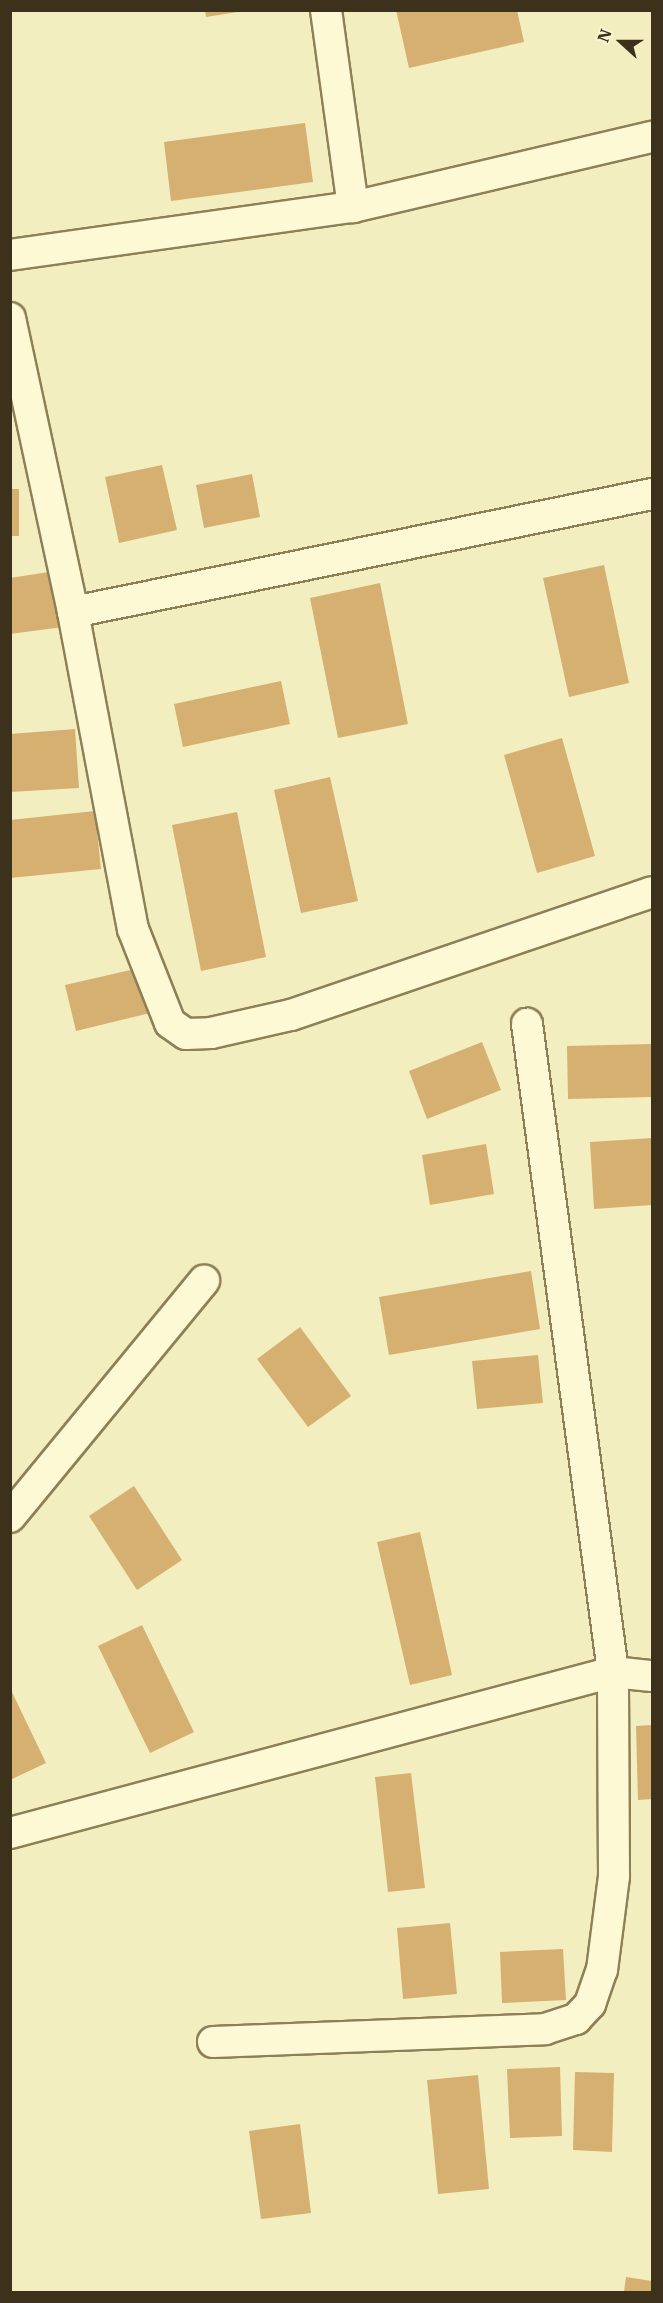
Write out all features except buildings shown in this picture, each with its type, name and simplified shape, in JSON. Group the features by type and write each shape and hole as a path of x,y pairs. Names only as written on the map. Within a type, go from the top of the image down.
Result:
{"street":[{"path":"326,10 353,207"},
{"path":"10,255 353,207 652,137"},
{"path":"10,318 73,612 133,929 170,1023 186,1034 211,1033 291,1015 652,892"},
{"path":"73,612 652,494"},
{"path":"213,2042 545,2029 576,2019 590,2004 602,1970 614,1876 613,1672 527,1024"},
{"path":"10,1517 204,1281"},
{"path":"10,1833 613,1672 652,1676"}]}
